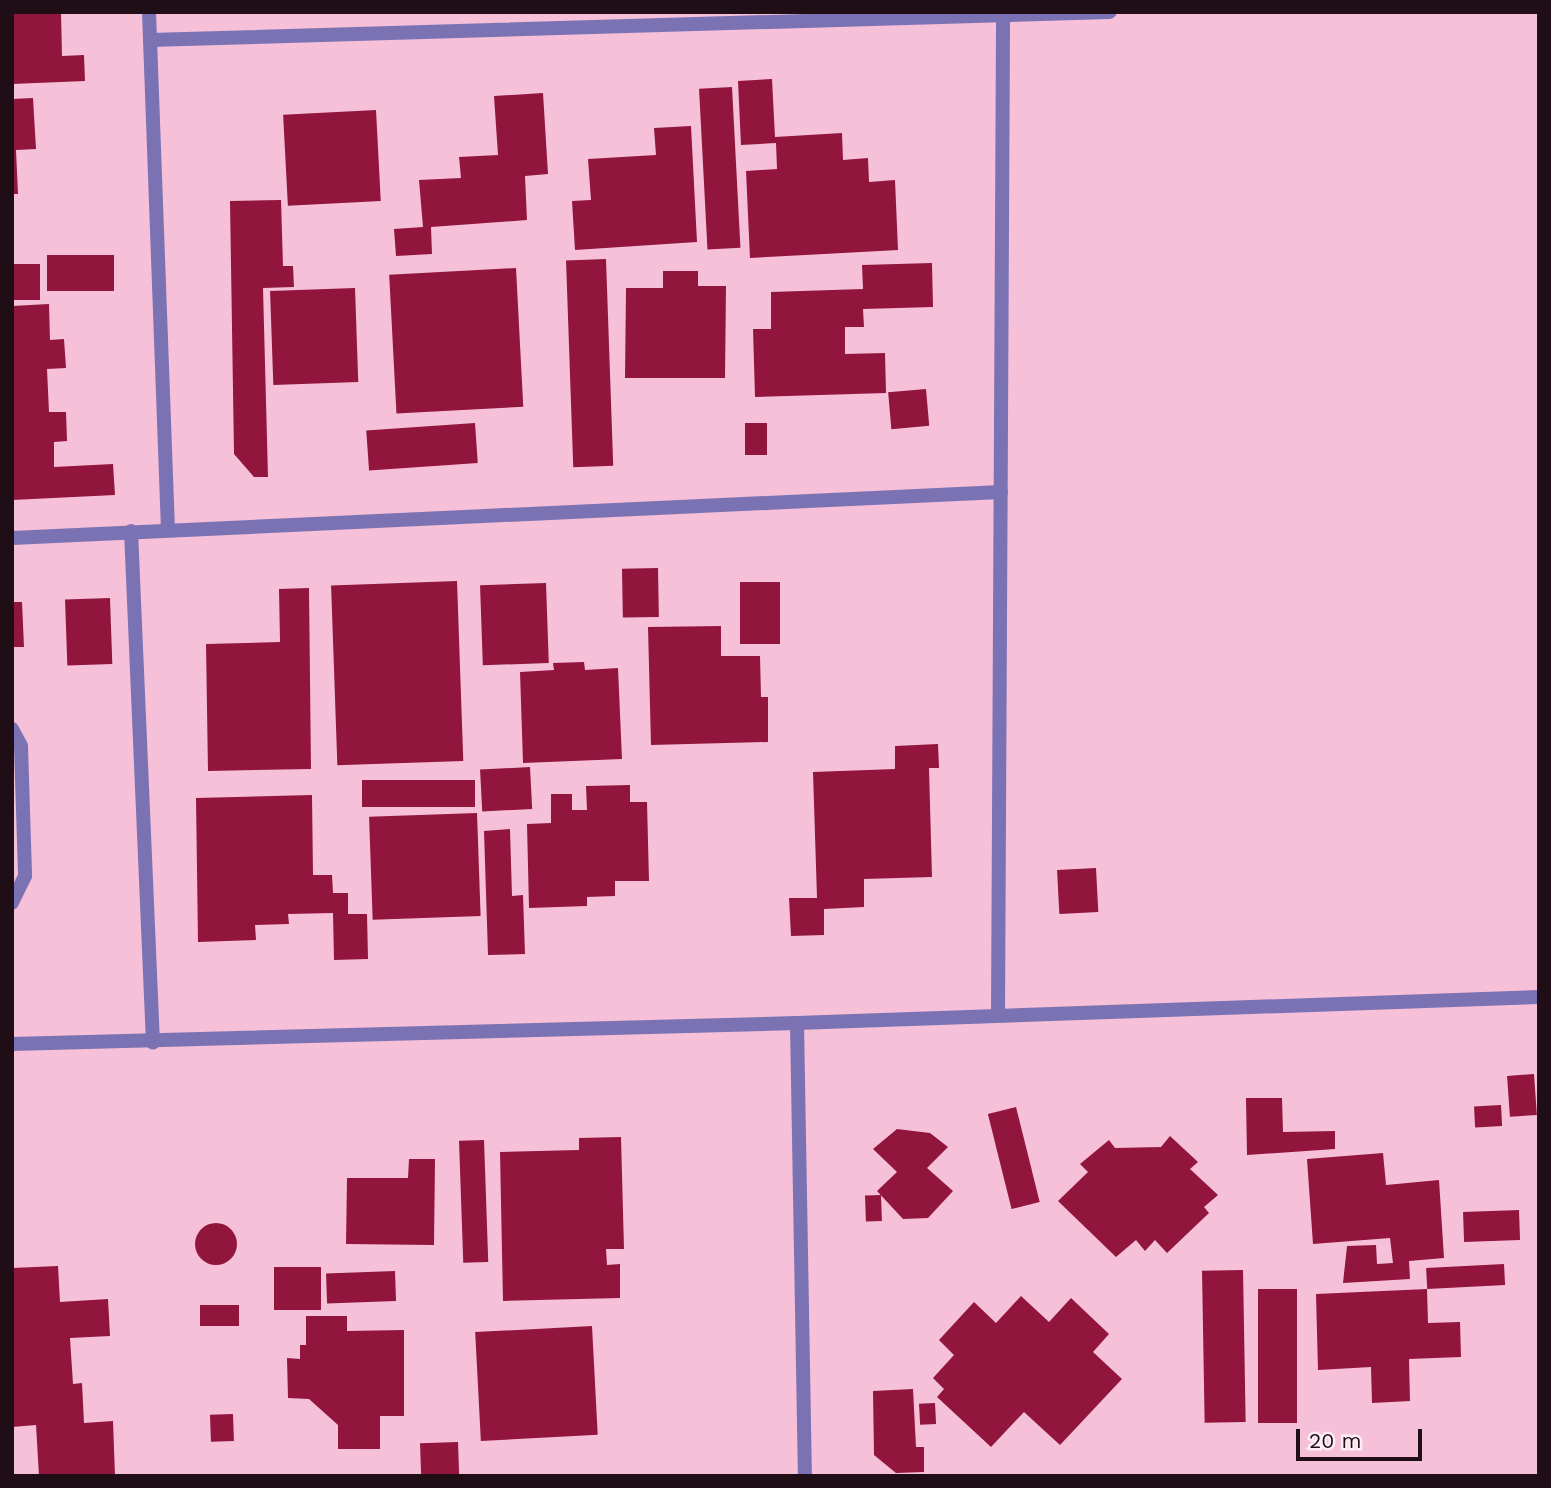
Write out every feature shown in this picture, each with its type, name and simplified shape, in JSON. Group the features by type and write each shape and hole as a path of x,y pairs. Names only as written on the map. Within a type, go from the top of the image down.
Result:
{"street":[{"path":"149,12 168,530"},
{"path":"150,40 1110,12"},
{"path":"998,1015 1003,17"},
{"path":"12,538 1000,492"},
{"path":"131,531 153,1042"},
{"path":"12,729 21,746 25,876 21,890 12,903"},
{"path":"12,1044 797,1023 1539,997"},
{"path":"797,1023 804,1476"}],"building":[{"path":"12,12 61,12 62,56 84,55 85,81 12,84"},
{"path":"772,79 775,137 842,133 843,160 868,158 869,182 895,180 898,250 750,258 746,171 777,169 776,143 741,145 738,81"},
{"path":"732,87 740,248 707,250 699,89"},
{"path":"543,93 548,174 525,176 527,220 431,227 432,254 396,256 394,229 423,227 419,180 461,178 459,157 498,155 494,96"},
{"path":"33,98 36,149 16,150 18,194 12,194 12,99"},
{"path":"376,110 381,201 288,206 283,115"},
{"path":"691,126 697,242 575,250 572,201 591,200 588,159 656,155 654,128"},
{"path":"281,200 283,266 293,266 294,287 263,288 268,477 254,477 234,454 230,201"},
{"path":"47,255 114,255 114,291 47,291"},
{"path":"606,259 613,466 573,467 566,260"},
{"path":"932,263 933,307 863,309 864,327 845,327 845,354 885,353 886,393 755,397 753,329 771,329 771,292 863,289 862,265"},
{"path":"12,264 40,264 40,300 12,300"},
{"path":"516,268 523,407 396,413 389,275"},
{"path":"663,271 698,271 698,286 726,286 725,378 625,378 626,288 663,288"},
{"path":"355,288 358,382 273,385 270,291"},
{"path":"49,304 50,340 64,339 66,368 47,369 49,412 66,412 67,441 54,442 54,467 113,464 115,495 12,500 12,306"},
{"path":"926,389 929,426 891,429 888,392"},
{"path":"475,423 478,463 369,471 366,431"},
{"path":"745,423 767,423 767,455 745,455"},
{"path":"658,568 659,617 623,618 622,569"},
{"path":"457,581 463,761 337,765 331,585"},
{"path":"740,582 780,582 780,644 740,644"},
{"path":"546,583 549,663 483,665 480,585"},
{"path":"309,588 311,769 208,771 206,644 280,642 279,589"},
{"path":"110,598 112,664 67,666 65,600"},
{"path":"12,602 22,602 24,647 12,647"},
{"path":"721,626 721,656 760,656 761,697 768,697 768,742 651,745 648,627"},
{"path":"584,662 585,670 618,668 622,759 523,763 520,672 554,670 553,663"},
{"path":"938,744 939,768 929,768 932,877 864,879 864,907 824,909 824,935 791,936 789,898 817,898 813,772 895,769 895,746"},
{"path":"530,767 532,809 482,812 480,770"},
{"path":"362,780 475,780 475,807 362,807"},
{"path":"630,785 630,802 647,802 649,881 615,881 615,896 587,897 587,906 529,908 527,824 551,823 551,794 572,794 572,810 587,810 586,786"},
{"path":"312,795 313,875 332,875 333,893 348,893 348,914 367,914 368,959 334,960 333,913 288,914 289,924 255,925 256,940 198,942 196,798"},
{"path":"477,813 481,916 373,920 369,817"},
{"path":"510,829 512,896 523,895 525,954 488,955 484,831"},
{"path":"1096,868 1098,912 1059,914 1057,870"},
{"path":"1534,1074 1537,1115 1510,1117 1507,1076"},
{"path":"1246,1098 1282,1098 1283,1132 1335,1131 1335,1149 1247,1155"},
{"path":"1501,1105 1502,1126 1475,1127 1474,1106"},
{"path":"1016,1107 1040,1202 1012,1209 988,1114"},
{"path":"897,1129 930,1133 948,1147 927,1168 953,1191 928,1218 903,1219 877,1191 897,1172 873,1149"},
{"path":"1170,1136 1198,1162 1190,1169 1218,1195 1204,1207 1209,1213 1167,1253 1155,1240 1145,1251 1136,1240 1116,1257 1058,1201 1088,1172 1080,1164 1109,1140 1115,1148 1161,1147"},
{"path":"621,1137 624,1249 606,1249 607,1265 620,1264 620,1298 503,1301 500,1152 579,1150 579,1138"},
{"path":"484,1140 488,1262 463,1263 459,1141"},
{"path":"1383,1153 1386,1185 1439,1180 1444,1258 1409,1261 1410,1279 1343,1283 1347,1246 1376,1245 1377,1264 1393,1263 1390,1238 1313,1244 1307,1159"},
{"path":"409,1159 435,1159 434,1245 346,1244 347,1178 408,1178"},
{"path":"881,1195 882,1221 866,1222 865,1196"},
{"path":"1519,1210 1520,1240 1464,1242 1463,1212"},
{"path":"216,1223 231,1229 237,1244 231,1259 216,1265 201,1259 195,1244 201,1229"},
{"path":"1504,1264 1505,1285 1427,1289 1426,1268"},
{"path":"58,1266 60,1302 108,1299 110,1336 70,1338 73,1384 82,1383 84,1423 113,1421 115,1476 39,1476 36,1425 12,1427 12,1268"},
{"path":"274,1267 321,1267 321,1310 274,1310"},
{"path":"1243,1270 1246,1422 1205,1423 1202,1271"},
{"path":"395,1271 396,1301 327,1303 326,1273"},
{"path":"1258,1289 1297,1289 1297,1423 1258,1423"},
{"path":"1427,1289 1428,1323 1460,1322 1461,1357 1409,1359 1410,1401 1372,1403 1371,1367 1318,1370 1316,1294"},
{"path":"1021,1296 1049,1322 1071,1298 1109,1334 1093,1352 1122,1379 1060,1445 1024,1412 991,1447 937,1397 944,1389 933,1378 954,1355 939,1340 974,1302 996,1323"},
{"path":"200,1305 239,1305 239,1326 200,1326"},
{"path":"306,1316 347,1316 347,1331 404,1330 404,1416 380,1416 380,1449 338,1449 338,1425 309,1399 288,1398 287,1358 300,1359 300,1345 306,1345"},
{"path":"592,1326 598,1435 481,1441 475,1332"},
{"path":"913,1389 916,1447 924,1447 924,1472 896,1473 874,1455 873,1391"},
{"path":"935,1403 936,1424 920,1425 919,1404"},
{"path":"233,1414 234,1441 211,1442 210,1415"},
{"path":"458,1442 459,1476 421,1476 420,1443"}]}
